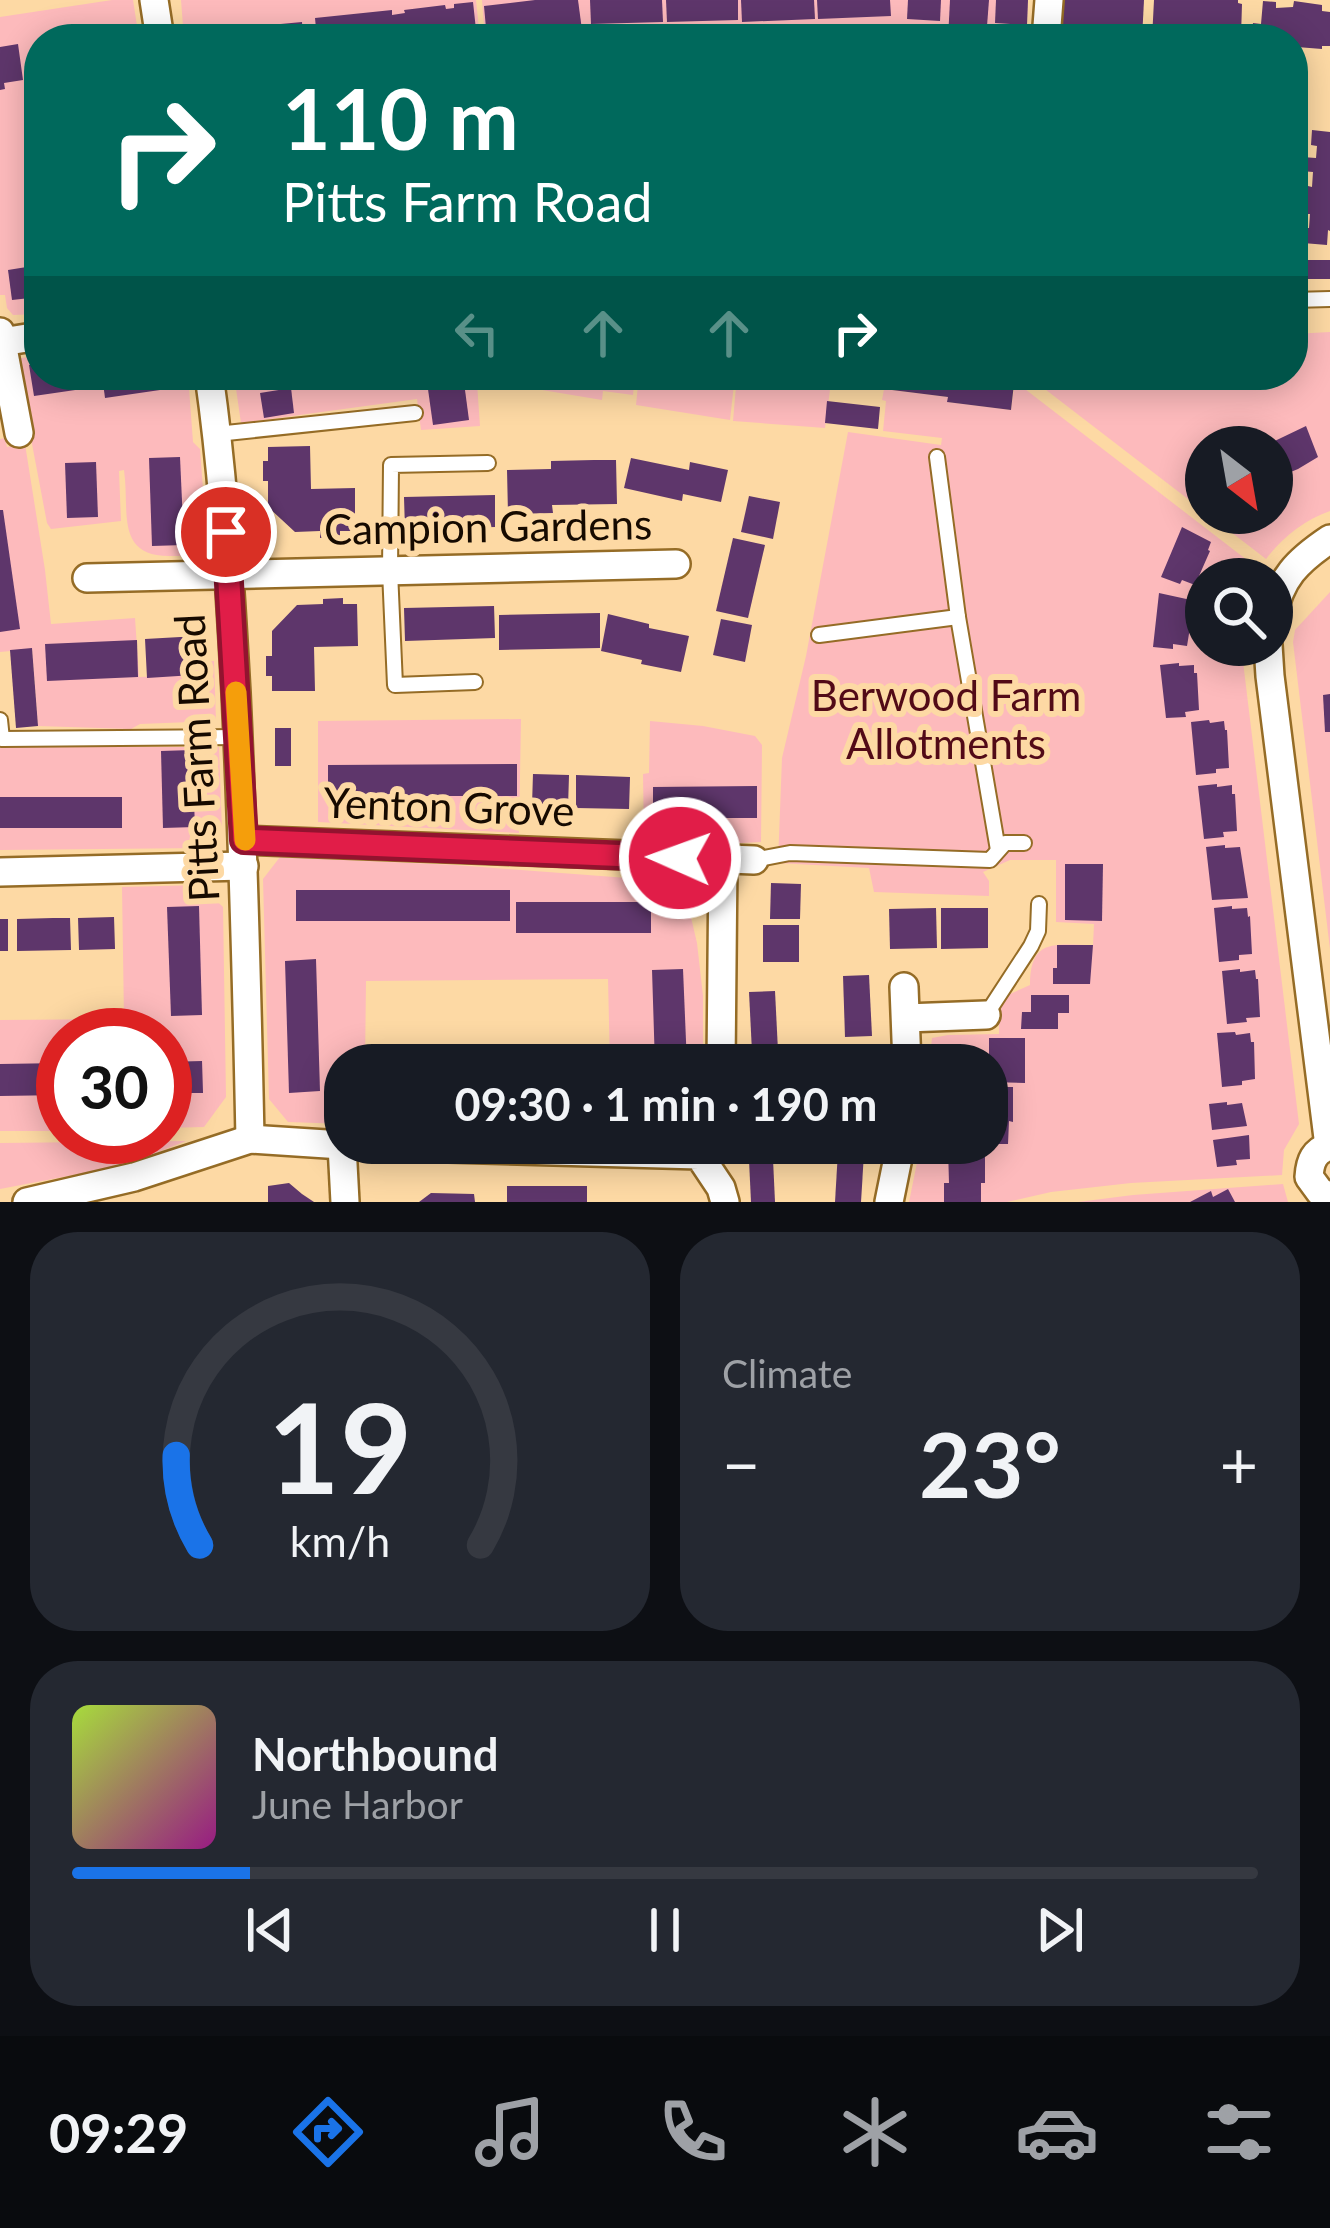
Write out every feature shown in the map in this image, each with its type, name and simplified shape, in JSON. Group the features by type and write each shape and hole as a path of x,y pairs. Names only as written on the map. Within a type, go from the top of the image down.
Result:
{"street":[{"path":"1,337 19,434"},
{"name":"Pitts Farm Road","path":"211,390 230,574 244,853 250,1139"},
{"path":"1293,570 1330,539"},
{"name":"Campion Gardens","path":"87,578 676,564"},
{"path":"1269,666 1329,1146 1310,1162 1309,1177 1320,1192 1330,1196"},
{"name":"Yenton Grove","path":"0,872 244,853 754,860"},
{"path":"721,1044 723,860"},
{"path":"904,987 907,1044"},
{"path":"906,1018 986,1015"},
{"path":"27,1202 137,1189 250,1139 324,1144"},
{"path":"343,1164 345,1202"},
{"path":"709,1164 725,1202"},
{"path":"889,1202 897,1164"}],"lane":[{"path":"217,434 415,413"},
{"path":"937,457 958,617 998,850"},
{"path":"476,682 395,685 392,465 488,463"},
{"path":"819,635 958,617"},
{"path":"0,720 2,739 238,737"},
{"path":"754,860 790,853 990,860 1005,843 1024,843"},
{"path":"986,1015 1031,946 1038,931 1039,904"}],"green space":[{"path":"133,0 137,24 24,24 24,315 13,315 5,295 0,295 0,17"},
{"path":"181,0 476,0 478,24 183,24"},
{"path":"482,0 1028,0 1027,24 484,24"},
{"path":"1330,332 1330,511 1294,530 1293,426 1185,426 1185,497 1046,390 1308,390 1308,333"},
{"path":"21,358 24,390 189,390 193,442 200,449 207,542 200,550 173,556 141,549 129,529 124,470 119,471 121,521 51,529 18,370"},
{"path":"236,390 477,390 480,426 421,430 417,399 241,423"},
{"path":"542,390 634,390 633,395 603,391 602,400"},
{"path":"638,390 733,390 730,420 636,405"},
{"path":"736,390 830,390 825,428 733,421"},
{"name":"Berwood Farm Allotments","path":"884,390 892,390 948,397 948,402 1011,410 1014,390 1026,390 1185,512 1185,534 1213,534 1244,558 1185,558 1185,666 1244,666 1299,1124 1284,1150 1282,1175 1131,1183 1007,1202 909,1202 917,1164 1008,1164 1008,1044 931,1044 932,1038 999,1034 999,999 1030,985 1040,951 1057,945 1093,945 1094,924 1056,922 1056,860 1010,860 983,872 989,881 989,896 874,892 869,868 778,863 782,758 848,432 941,445 942,438 883,431 886,401 882,400"},
{"path":"5,438 7,447 25,444 51,624 135,618 139,677 193,675 193,663 214,661 216,721 140,724 131,729 38,726 32,649 0,652 0,439"},
{"path":"1233,534 1290,534 1265,558"},
{"path":"1330,592 1330,949 1293,642 1295,630"},
{"path":"521,719 519,833 318,822 318,721"},
{"path":"650,721 755,736 762,745 761,842 644,841 643,774 649,773"},
{"path":"0,747 219,747 222,830 204,848 0,850"},
{"path":"280,857 667,881 686,896 697,943 703,1044 610,1044 608,979 366,981 365,1044 324,1044 324,1123 288,1122 269,1099 263,879"},
{"path":"200,885 223,907 226,1097 204,1127 192,1127 192,1008 124,1008 122,887"},
{"path":"0,1020 36,1020 36,1131 0,1131"},
{"path":"0,1143 36,1143 36,1164 128,1164 0,1189"},
{"path":"1283,1184 1288,1202 1078,1202 1133,1195"}],"building":[{"path":"578,0 581,24 486,24 484,6"},
{"path":"590,0 662,0 663,22 591,24"},
{"path":"666,0 738,0 738,20 667,22"},
{"path":"741,0 814,0 815,19 742,22"},
{"path":"817,0 890,0 891,16 818,19"},
{"path":"908,0 941,0 940,21 907,19"},
{"path":"950,0 989,0 987,24 949,24"},
{"path":"996,0 1028,0 1027,24 995,23"},
{"path":"1062,0 1144,0 1143,24 1061,24"},
{"path":"1154,0 1238,0 1242,4 1241,24 1153,24"},
{"path":"1263,1 1276,2 1276,8 1293,7 1294,1 1322,5 1322,11 1330,12 1330,46 1308,48 1308,24 1261,24"},
{"path":"473,2 475,24 316,24 315,18 392,10 392,15 445,5 454,8 454,4"},
{"path":"18,44 23,80 4,83 5,89 0,90 0,47"},
{"path":"1312,130 1330,132 1327,245 1308,243 1308,186 1312,187 1313,172 1308,172 1308,157 1316,158 1317,146 1311,145"},
{"path":"1308,260 1330,260 1330,279 1308,279"},
{"path":"24,267 24,299 12,300 8,270"},
{"path":"33,390 75,390 34,396"},
{"path":"104,390 160,390 105,398"},
{"path":"291,390 294,413 264,418 260,393"},
{"path":"428,390 465,390 469,420 433,425"},
{"path":"892,390 1013,390 1011,410 947,402 948,397"},
{"path":"827,401 880,407 878,429 825,423"},
{"path":"1306,426 1318,457 1293,471 1293,432"},
{"path":"310,446 311,489 355,488 355,531 320,538 320,531 295,532 268,507 263,461 268,461 268,447"},
{"path":"180,457 184,545 152,546 149,458"},
{"path":"631,458 689,470 690,462 728,470 721,502 683,494 682,501 624,488"},
{"path":"616,460 617,504 552,505 553,513 508,514 507,470 551,469 551,461"},
{"path":"96,462 98,517 67,518 65,463"},
{"path":"495,495 495,527 405,530 404,497"},
{"path":"749,496 780,502 773,539 741,532"},
{"path":"0,510 20,629 0,632"},
{"path":"1182,527 1185,534 1211,542 1207,558 1185,558 1185,581 1180,584 1161,577"},
{"path":"733,538 765,545 748,618 716,611"},
{"path":"1159,593 1185,599 1185,646 1153,647"},
{"path":"343,598 343,604 357,604 358,646 314,647 315,691 272,691 266,656 272,656 272,631 297,605"},
{"path":"494,606 495,638 405,641 404,608"},
{"path":"600,613 600,648 499,650 499,615"},
{"path":"608,614 689,636 681,672 601,651"},
{"path":"721,619 752,625 745,662 713,655"},
{"path":"198,636 194,675 147,678 145,639"},
{"path":"137,640 138,677 47,681 45,644"},
{"path":"32,648 38,726 16,728 10,650"},
{"path":"1160,665 1194,666 1199,710 1185,712 1186,717 1166,718"},
{"path":"1330,694 1330,732 1325,732 1323,695"},
{"path":"1224,721 1229,768 1196,775 1191,722"},
{"path":"275,728 291,728 291,766 275,766"},
{"path":"192,750 195,827 163,828 161,751"},
{"path":"517,764 517,796 328,796 328,765"},
{"path":"533,774 569,775 568,807 532,805"},
{"path":"576,775 630,777 629,809 576,808"},
{"path":"1232,785 1237,831 1204,839 1198,786"},
{"path":"757,786 757,818 653,818 653,787"},
{"path":"0,797 122,797 122,828 0,828"},
{"path":"1206,847 1240,847 1248,898 1212,900"},
{"path":"1065,864 1103,864 1102,921 1065,920"},
{"path":"771,883 801,884 800,919 770,919"},
{"path":"296,890 510,890 510,921 296,921"},
{"path":"516,902 651,902 651,933 516,933"},
{"path":"199,906 202,1015 192,1015 192,1008 171,1008 167,907"},
{"path":"936,908 937,948 890,949 889,909"},
{"path":"941,908 988,908 988,948 941,949"},
{"path":"1214,908 1247,908 1252,954 1219,962"},
{"path":"114,917 115,949 79,950 78,918"},
{"path":"70,918 71,950 17,951 17,919"},
{"path":"0,919 8,919 8,951 0,951"},
{"path":"763,925 799,925 799,962 763,962"},
{"path":"1057,945 1093,945 1090,984 1053,984"},
{"path":"316,959 320,1091 289,1093 285,961"},
{"path":"683,969 686,1044 654,1044 652,970"},
{"path":"1255,970 1260,1017 1227,1024 1222,971"},
{"path":"869,975 872,1036 845,1037 843,976"},
{"path":"775,991 778,1044 752,1044 749,992"},
{"path":"1031,995 1069,995 1069,1013 1058,1013 1058,1029 1021,1029 1022,1012 1031,1012"},
{"path":"1217,1033 1250,1033 1254,1042 1255,1079 1222,1087"},
{"path":"989,1038 1025,1038 1025,1083 1008,1083 1008,1044 989,1044"},
{"path":"192,1061 202,1061 203,1093 192,1093"},
{"path":"36,1063 36,1095 0,1096 0,1064"},
{"path":"1008,1087 1013,1087 1013,1122 1009,1121 1008,1144"},
{"path":"1242,1103 1247,1126 1212,1130 1209,1104"},
{"path":"1249,1135 1250,1159 1217,1167 1213,1140"},
{"path":"749,1164 773,1164 775,1202 751,1202"},
{"path":"837,1164 863,1164 861,1202 835,1202"},
{"path":"948,1164 985,1164 981,1202 944,1202 944,1183 949,1183"},
{"path":"289,1183 314,1202 268,1202 268,1186"},
{"path":"507,1186 587,1186 587,1202 507,1202"},
{"path":"1228,1189 1235,1202 1190,1202 1211,1191 1213,1197"},
{"path":"431,1193 474,1194 475,1202 419,1202"}],"slow traffic":[{"path":"236,692 245,840"}],"route":[{"path":"226,532 244,840 680,858"}]}
